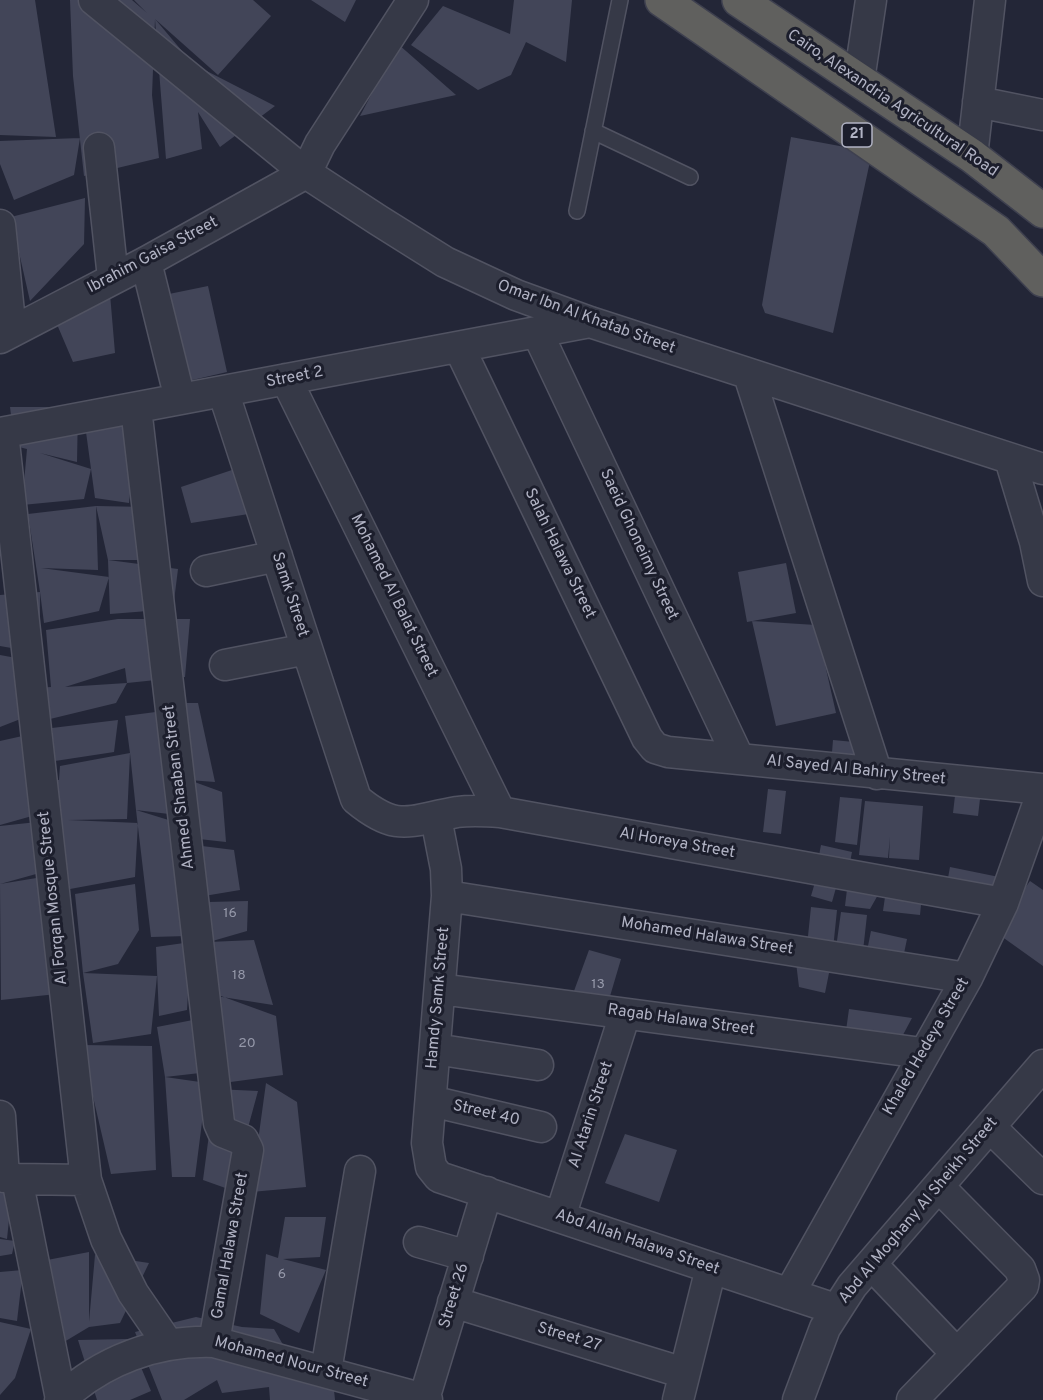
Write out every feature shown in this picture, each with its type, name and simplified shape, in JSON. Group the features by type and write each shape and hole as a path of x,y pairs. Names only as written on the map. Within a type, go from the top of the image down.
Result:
{"highway":[{"name":"21","path":"662,0 996,231 1043,279"},
{"name":"Cairo, Alexandria Agricultural Road","path":"739,0 972,156 1041,206"}],"street":[{"name":"Omar Ibn Al Khatab Street","path":"94,0 306,173 445,262 516,295 590,322 1043,470"},
{"path":"306,173 320,144 412,0"},
{"path":"859,80 871,0"},
{"path":"972,156 990,0"},
{"path":"978,102 1043,115"},
{"path":"99,148 113,278"},
{"name":"Ibrahim Gaisa Street","path":"6,335 146,262 306,173"},
{"path":"0,225 6,335"},
{"path":"146,262 180,399"},
{"name":"Street 2","path":"1,433 590,322"},
{"name":"Saeid Ghoneimy Street","path":"537,332 739,759"},
{"name":"Salah Halawa Street","path":"459,347 647,738 656,748 668,752"},
{"path":"748,375 877,774"},
{"name":"Mohamed Al Balat Street","path":"286,379 500,812"},
{"name":"Samk Street","path":"223,392 356,799"},
{"name":"Ahmed Shaaban Street","path":"136,408 219,1122 223,1132 243,1140 248,1150"},
{"name":"Al Forqan Mosque Street","path":"1,433 86,1180 105,1239 133,1293 168,1344"},
{"path":"1010,459 1035,542 1043,581"},
{"path":"206,571 277,556"},
{"path":"225,665 307,649"},
{"name":"Al Sayed Al Bahiry Street","path":"668,752 1043,790"},
{"name":"Khaled Hedeya Street","path":"789,1294 922,1053 967,978 1003,903 1043,790"},
{"name":"Al Horeya Street","path":"356,799 373,813 393,821 415,823 457,812 500,812 1003,903"},
{"name":"Hamdy Samk Street","path":"436,818 446,869 447,896 428,1155 439,1177"},
{"name":"Mohamed Halawa Street","path":"447,896 967,978"},
{"name":"Ragab Halawa Street","path":"440,989 922,1053"},
{"name":"Al Atarin Street","path":"560,1217 625,1014"},
{"path":"435,1049 538,1065"},
{"name":"Abd Al Moghany Al Sheikh Street","path":"798,1400 816,1348 835,1310 852,1286 1043,1065"},
{"name":"Street 40","path":"431,1101 542,1127"},
{"path":"0,1116 7,1177 61,1400"},
{"path":"990,1127 1043,1179"},
{"name":"Gamal Halawa Street","path":"214,1342 248,1150"},
{"path":"341,1383 360,1171"},
{"path":"7,1177 86,1180"},
{"name":"Abd Allah Halawa Street","path":"439,1177 835,1310"},
{"path":"912,1400 1023,1286 1024,1280 1020,1269 939,1187"},
{"name":"Street 26","path":"425,1400 487,1192"},
{"path":"419,1242 468,1256"},
{"path":"872,1265 957,1354"},
{"path":"681,1386 711,1268"},
{"name":"Street 27","path":"453,1302 681,1386"},
{"name":"Mohamed Nour Street","path":"61,1400 90,1375 127,1357 168,1344 214,1342 341,1383 425,1400"}],"lane":[{"path":"577,211 620,0"},
{"path":"593,131 690,177"}],"building":[{"path":"0,0 35,0 56,137 0,135"},
{"path":"70,0 132,0 147,13 134,0 253,0 271,16 218,75 155,19 152,95 159,158 84,176 73,76"},
{"path":"311,0 356,0 345,22"},
{"path":"514,0 572,0 566,62 526,42 511,75 478,90 411,45 443,6 510,34"},
{"path":"155,19 193,64 275,106 220,147 198,112 202,149 166,159"},
{"path":"398,44 456,95 360,116"},
{"path":"791,137 872,152 833,333 765,313 762,305"},
{"path":"80,138 74,175 14,200 0,164 0,141"},
{"path":"85,198 84,244 30,301 11,217"},
{"path":"208,286 227,372 188,381 169,294"},
{"path":"110,294 115,353 73,362 56,322"},
{"path":"10,407 78,407 77,462 40,453 91,469 84,499 22,505 27,449 15,446"},
{"path":"137,421 129,503 95,498 86,432"},
{"path":"238,468 255,513 191,523 181,487"},
{"path":"96,506 98,570 41,568 109,577 99,611 44,623 28,514"},
{"path":"96,506 147,507 139,560 108,560"},
{"path":"108,560 178,569 173,609 110,614"},
{"path":"786,563 796,613 747,622 738,572"},
{"path":"40,592 40,653 0,646 0,595"},
{"path":"118,619 190,619 185,677 127,683 116,703 50,719 38,688 51,687 46,630","holes":["125,668 127,683 65,687"]},
{"path":"752,621 816,625 836,713 776,726"},
{"path":"0,655 38,662 23,718 0,727"},
{"path":"178,703 198,703 215,782 189,780"},
{"path":"171,710 169,814 136,810 125,716"},
{"path":"118,720 114,752 55,761 52,728"},
{"path":"36,733 29,779 59,780 60,766 130,753 127,819 68,820 138,823 135,877 70,889 65,866 0,884 0,826 56,820 57,809 0,825 0,741"},
{"path":"833,740 854,742 853,766 831,765"},
{"path":"958,770 983,773 978,816 953,813"},
{"path":"189,780 222,792 226,842 199,839"},
{"path":"768,789 786,791 781,834 763,832"},
{"path":"840,797 862,799 857,845 835,842"},
{"path":"865,801 923,806 919,860 889,858 890,837 888,858 859,855"},
{"path":"136,810 175,822 187,936 151,937"},
{"path":"821,845 852,852 848,872 817,866"},
{"path":"202,846 234,850 240,890 204,896"},
{"path":"950,867 999,877 994,899 946,889"},
{"path":"818,872 839,877 832,902 811,896"},
{"path":"67,873 75,992 1,1000 0,884"},
{"path":"848,881 883,886 870,909 845,906"},
{"path":"1030,881 1043,890 1043,966 994,931"},
{"path":"135,884 139,930 118,964 83,973 75,894"},
{"path":"886,890 922,894 920,915 883,911"},
{"path":"248,901 247,931 209,942 209,902"},
{"path":"811,907 837,910 833,949 807,946"},
{"path":"841,912 867,915 863,951 836,948"},
{"path":"871,931 907,939 902,963 866,956"},
{"path":"254,940 273,1005 216,996 209,942"},
{"path":"191,942 187,1010 159,1016 156,947"},
{"path":"589,950 621,959 608,1003 574,991"},
{"path":"795,954 831,963 825,993 799,987"},
{"path":"83,973 157,976 151,1034 93,1043"},
{"path":"221,996 276,1016 283,1075 223,1083"},
{"path":"849,1009 912,1018 897,1046 845,1038"},
{"path":"198,1019 200,1073 165,1077 157,1027"},
{"path":"81,1045 152,1046 156,1170 111,1174"},
{"path":"165,1077 207,1083 195,1177 172,1177"},
{"path":"266,1083 297,1102 306,1187 251,1192"},
{"path":"215,1089 258,1091 231,1190 203,1180"},
{"path":"625,1134 677,1150 659,1202 605,1183"},
{"path":"0,1137 17,1141 7,1239 0,1237"},
{"path":"285,1217 326,1217 320,1257 283,1259 326,1270 299,1333 260,1314 266,1254 278,1258"},
{"path":"0,1239 15,1241 12,1254 0,1256"},
{"path":"89,1252 89,1322 95,1255 149,1263 120,1323 89,1327 59,1345 42,1261"},
{"path":"23,1270 17,1321 0,1318 0,1272"},
{"path":"196,1317 242,1327 274,1329 305,1383 333,1380 335,1400 270,1400 269,1387 222,1393 217,1380 184,1400 162,1400 135,1332"},
{"path":"0,1322 31,1329 15,1378 0,1395"},
{"path":"129,1339 151,1391 130,1400 97,1400 78,1340"}]}
